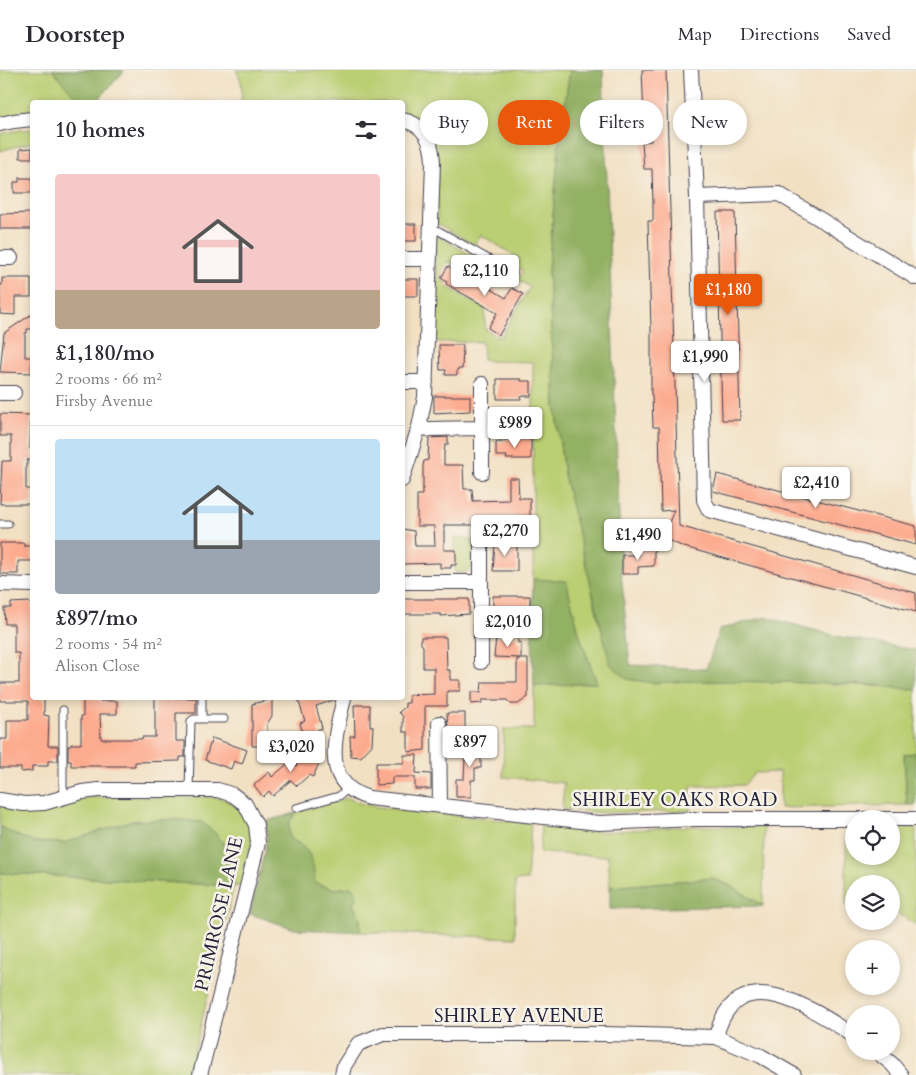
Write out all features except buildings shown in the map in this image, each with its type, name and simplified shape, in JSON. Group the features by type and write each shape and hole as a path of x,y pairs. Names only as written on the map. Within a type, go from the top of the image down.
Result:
{"street":[{"path":"691,70 697,197 704,500 709,510 916,567"},
{"path":"0,124 14,120 30,119"},
{"path":"405,121 416,125 422,130 428,136 432,147 426,382 420,427 405,471"},
{"path":"697,197 779,194 916,278"},
{"path":"405,259 430,259"},
{"path":"405,382 426,382"},
{"path":"482,384 482,472"},
{"path":"420,427 428,429 482,428"},
{"path":"481,662 482,536 489,534 518,534"},
{"path":"405,582 481,582"},
{"path":"0,584 30,585"},
{"path":"344,700 334,758 337,772 349,788"},
{"path":"439,723 440,806"},
{"name":"SHIRLEY OAKS ROAD","path":"349,788 357,794 369,798 599,823 696,818 916,819"},
{"name":"PRIMROSE LANE","path":"0,800 33,804 98,790 224,791 240,799 254,819 258,834 256,852 200,1075"},
{"path":"716,1037 722,1016 734,1003 748,996 764,993 783,997 798,1003 845,1031"},
{"name":"SHIRLEY AVENUE","path":"342,1075 344,1066 358,1044 384,1034 605,1034 716,1037 761,1056 794,1075"},
{"path":"887,1060 901,1075"}],"lane":[{"path":"431,229 444,233 513,273"},
{"path":"0,524 8,524"},
{"path":"202,700 202,719"},
{"path":"63,710 63,786 65,797"},
{"path":"189,790 190,723 192,720 224,719"},
{"path":"296,808 339,796 349,788"}],"green space":[{"path":"0,70 124,71 98,100 30,100 30,115 0,119"},
{"path":"52,70 124,71 98,100 78,100"},
{"path":"236,70 570,70 565,100 498,100 498,145 559,145 548,270 555,404 564,475 599,622 627,679 815,683 866,685 916,690 916,753 904,754 907,805 780,808 780,772 755,773 744,785 691,786 690,811 605,813 562,809 564,783 503,777 504,729 534,729 534,686 597,683 580,637 566,582 533,579 533,362 489,361 483,359 482,342 434,342 436,235 485,263 476,277 448,261 438,278 445,282 444,285 485,309 485,329 500,338 530,287 518,280 523,271 516,266 520,259 481,235 474,245 437,222 438,154 430,145 488,145 488,100 420,100 420,133 405,116 405,100 241,100 241,82"},
{"path":"570,70 603,70 604,100 580,100 580,145 606,145 621,572 630,665 706,669 720,629 766,617 836,636 916,650 916,690 871,685 779,682 693,681 653,683 627,679 610,664 564,475 555,404 548,270 559,145 570,145 570,100 565,100"},
{"path":"30,129 30,143 0,151 0,134"},
{"path":"455,538 466,538 474,543 478,554 474,557 472,567 465,573 455,573"},
{"path":"533,579 566,581 580,637 597,683 534,686 532,636"},
{"path":"916,753 916,805 907,805 904,754"},
{"path":"90,797 214,797 229,801 245,815 251,828 250,853 242,886 234,886 232,856 218,836 201,822 130,821 64,843 33,842 0,826 0,806 27,811 49,810"},
{"path":"347,798 378,807 531,823 527,880 515,881 515,938 360,932 360,917 353,905 352,887 334,889 315,883 310,855 302,846 289,838 290,821 294,815 307,809"},
{"path":"296,813 289,823 289,838 297,842 310,856 315,883 334,889 352,887 357,894 353,905 360,917 360,932 295,929 250,914 266,846 266,821"},
{"path":"173,819 202,822 218,836 232,856 234,886 0,873 0,826 33,842 64,843 130,821"},
{"path":"541,824 602,832 690,826 764,827 763,906 735,888 712,878 610,887 608,856 540,853"},
{"path":"900,827 916,827 916,925 900,915 900,875 846,875 846,865 900,865"},
{"path":"0,873 234,886 189,1075 0,1075"},
{"path":"712,878 735,888 763,906 610,909 610,887"}]}
